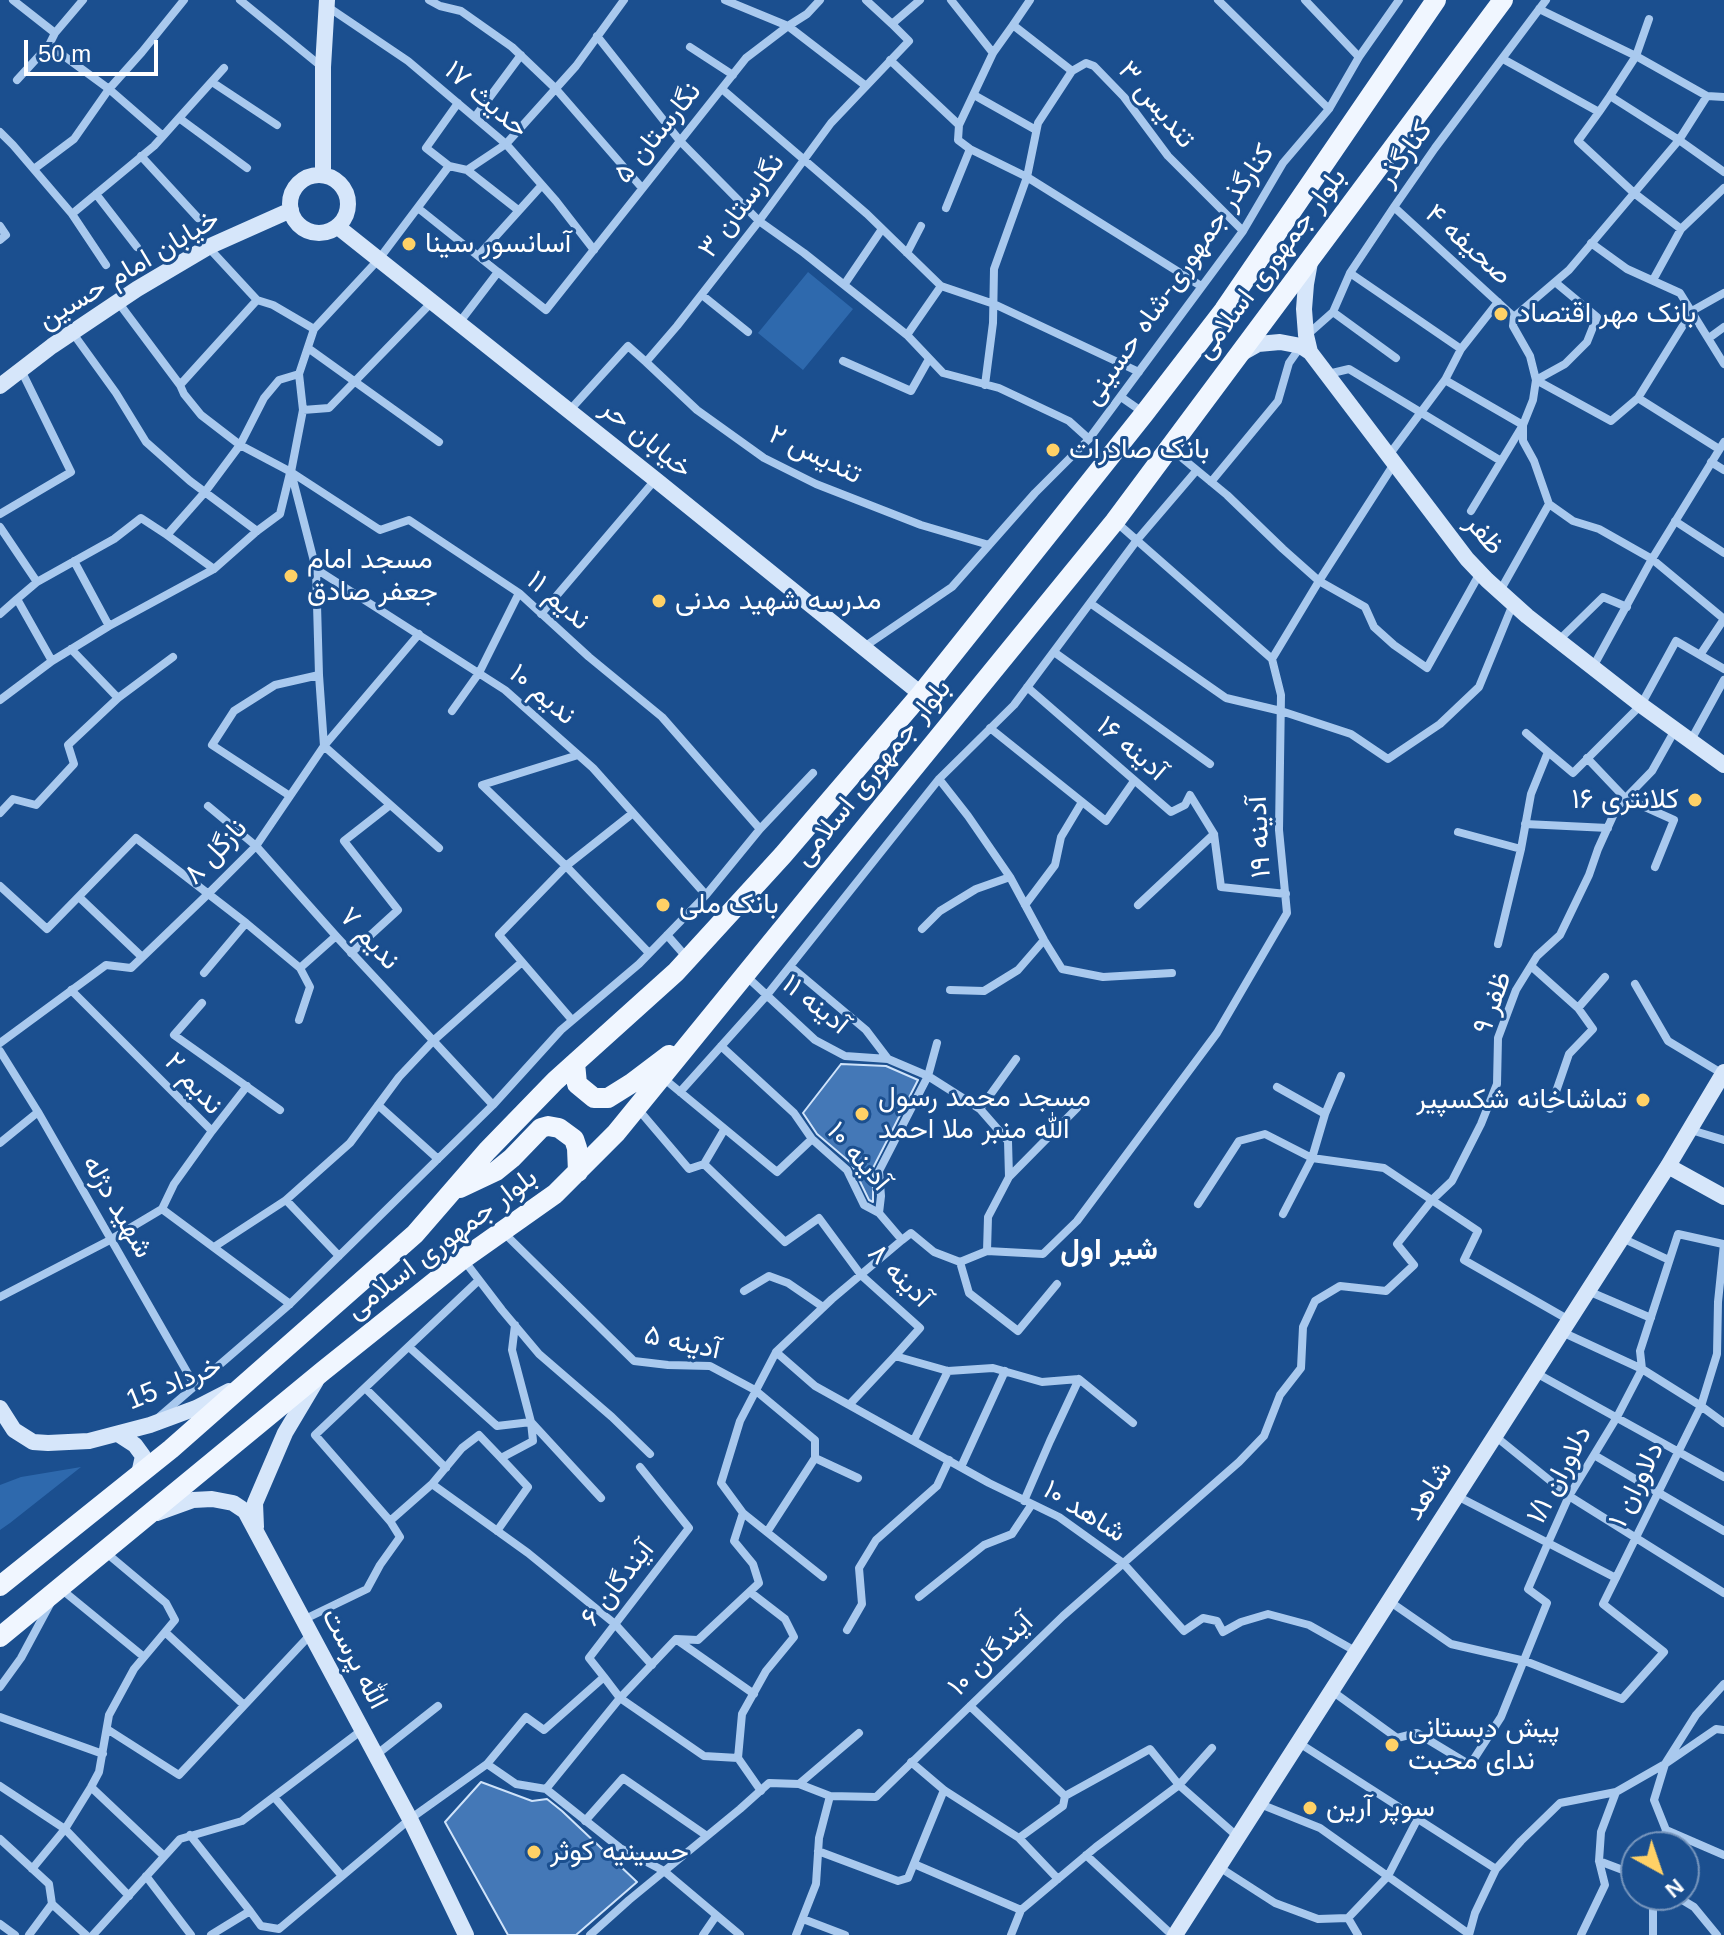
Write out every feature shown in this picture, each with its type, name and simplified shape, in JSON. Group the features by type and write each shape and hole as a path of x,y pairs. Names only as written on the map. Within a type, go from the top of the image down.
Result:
{"main road":[{"name":"بلوار جمهوری اسلامی","path":"0,1586 249,1381 415,1234 487,1151 555,1081 676,972 783,855 921,694 1224,310 1436,0"},
{"name":"بلوار جمهوری اسلامی","path":"0,1637 463,1259 555,1194 616,1133 1115,521 1503,0"},
{"path":"323,175 323,67 327,3"},
{"path":"323,175 338,182 347,196 347,213 338,227 319,233 301,227 291,210 293,192 298,185 305,179 323,175"},
{"name":"خیابان امام حسین","path":"0,386 72,332 208,247 291,210"},
{"name":"خیابان حر","path":"338,227 921,694"},
{"path":"1238,355 1258,344 1306,344 1306,284 1312,254"},
{"name":"ظفر","path":"1306,344 1391,460 1480,573 1558,640 1722,766"},
{"path":"575,1063 577,1084 594,1098 608,1098 694,1037"},
{"name":"شاهد","path":"1174,1935 1668,1166 1724,1073"},
{"path":"452,1191 496,1171 541,1128 548,1126 559,1128 574,1139 578,1172"},
{"path":"1668,1166 1724,1197"},
{"path":"257,1532 255,1503 285,1433 323,1371"},
{"name":"15 خرداد","path":"0,1408 14,1430 33,1442 89,1441 150,1425 196,1408 249,1381"},
{"path":"118,1434 135,1445 143,1456 139,1474"},
{"name":"الله پرست","path":"138,1522 193,1500 212,1499 233,1503 245,1511 410,1819 466,1935"}],"street":[{"path":"13,0 55,33"},
{"path":"17,80 49,45 55,33 83,0"},
{"path":"34,169 74,139 109,89 184,0"},
{"path":"240,0 323,67"},
{"path":"429,0 461,11 512,47 556,89 642,188"},
{"path":"467,170 506,144 576,66 624,0"},
{"path":"725,0 788,26 866,86"},
{"name":"نگارستان ۵","path":"498,272 546,310 746,58 807,14 820,0"},
{"path":"866,0 892,24 920,0"},
{"path":"951,0 993,53"},
{"path":"1030,0 993,53 959,125 958,140 1027,177 1201,286"},
{"path":"1218,0 1329,109"},
{"path":"1305,0 1359,57"},
{"name":"کنارگذر جمهوری-شاه حسینی","path":"864,648 952,587 1035,493 1089,439 1243,231 1283,163 1329,109 1359,57 1399,0"},
{"name":"کنارگذر","path":"1306,344 1333,312 1350,273 1394,207 1546,0"},
{"name":"حدیث ۱۷","path":"327,3 408,61 506,144 594,250"},
{"path":"1539,9 1636,56 1707,96 1724,97"},
{"path":"1649,19 1636,56 1578,141 1634,193 1681,229"},
{"name":"نگارستان ۳","path":"646,362 702,295 831,123 909,41 892,24"},
{"name":"تندیس ۳","path":"1013,25 1072,71 1086,63 1094,66 1124,97 1168,156 1243,231"},
{"path":"597,36 680,141 759,221 907,335 943,373 999,388 1069,421 1089,439"},
{"path":"49,45 109,89 163,136"},
{"path":"690,47 733,75"},
{"path":"475,117 521,55"},
{"path":"1503,59 1599,112"},
{"path":"890,60 959,125"},
{"path":"72,214 163,136 224,68"},
{"path":"985,385 993,323 994,269 1027,177 1038,123 1072,71"},
{"path":"212,82 277,125"},
{"path":"722,89 882,229 941,286 994,304 1139,372"},
{"path":"974,95 1036,130"},
{"path":"1610,96 1724,172"},
{"path":"1514,317 1569,270 1679,140 1707,96"},
{"path":"458,103 426,148 449,166 467,170 518,210"},
{"path":"179,118 247,168"},
{"path":"0,132 72,214 106,265"},
{"path":"946,208 970,149"},
{"path":"141,156 198,218"},
{"path":"1,697 109,626 214,569 280,514 303,410 299,374 314,329 379,259 449,166"},
{"path":"478,256 542,185"},
{"path":"1653,280 1681,229 1724,188"},
{"path":"96,194 137,247"},
{"name":"صحیفه ۴","path":"1394,207 1514,317 1513,326 1530,356 1536,380"},
{"path":"418,208 498,272 459,323"},
{"path":"0,226 6,235 0,240"},
{"path":"907,253 921,226"},
{"path":"844,285 882,229"},
{"path":"1591,243 1627,269 1680,293 1724,364"},
{"path":"208,247 257,300 273,305 314,329"},
{"path":"1350,273 1461,349"},
{"path":"1536,380 1565,364 1587,342 1597,317 1555,282"},
{"path":"907,335 941,286"},
{"path":"1536,380 1611,421 1638,398 1692,311 1724,293"},
{"path":"702,295 748,332"},
{"path":"180,385 257,300"},
{"path":"118,302 201,415 240,445 291,472 316,569 324,746 439,848"},
{"path":"303,410 329,408 432,302"},
{"path":"1115,521 1272,659 1421,412 1445,380 1461,349 1498,302"},
{"path":"1333,312 1396,358"},
{"path":"1709,338 1724,327"},
{"path":"72,332 116,393 146,442 257,531"},
{"path":"1211,482 1278,401 1289,363 1306,344"},
{"path":"569,411 628,346 646,362"},
{"path":"308,348 439,442"},
{"path":"843,361 911,391 929,359"},
{"name":"تندیس ۲","path":"646,362 697,410 764,458 816,484 921,525 989,545"},
{"path":"1327,374 1349,369 1501,461"},
{"path":"0,514 71,472 21,370"},
{"path":"167,535 205,492 240,445 264,398 279,380 299,374"},
{"path":"1445,380 1523,425"},
{"path":"1471,511 1523,425 1533,400 1536,380"},
{"path":"1121,397 1144,414"},
{"path":"1593,667 1652,559 1722,446 1638,398"},
{"path":"1523,425 1523,441 1534,461 1549,504 1573,521 1599,529 1652,559 1724,619 1700,655"},
{"path":"1169,448 1211,482 1319,581 1365,607 1374,627 1427,668 1480,573"},
{"path":"1711,462 1724,470"},
{"path":"680,1092 767,995 939,779 1014,705 1137,540 1196,471"},
{"name":"ندیم ۱۱","path":"291,472 380,530 409,520 519,593 589,657 662,717 760,829"},
{"path":"541,614 656,480"},
{"path":"1500,591 1549,504"},
{"path":"0,614 37,582 114,539 141,518 214,569"},
{"path":"1675,521 1724,553"},
{"path":"0,527 37,582"},
{"path":"74,561 109,626"},
{"name":"ندیم ۱۰","path":"316,569 505,690 593,768 706,895"},
{"path":"452,711 479,673 519,593"},
{"path":"1558,640 1603,597 1627,607"},
{"path":"17,599 52,661"},
{"path":"1090,603 1226,698 1281,711 1351,734 1388,759 1440,724 1479,687 1513,603"},
{"name":"نازگل ۸","path":"142,957 256,846 324,746 419,634"},
{"path":"1526,733 1573,773 1641,705 1676,641 1724,669"},
{"path":"71,649 118,698"},
{"path":"1054,652 1210,764"},
{"path":"0,813 13,799 36,805 74,764 68,745 118,698 173,657"},
{"name":"آدینه ۱۹","path":"987,1251 1043,1254 1077,1221 1217,1033 1287,913 1279,830 1281,695 1272,659"},
{"path":"290,796 212,745 234,711 275,685 319,675"},
{"name":"آدینه ۱۶","path":"1027,687 1171,812 1185,805 1190,795 1214,834 1221,887 1286,894"},
{"path":"1691,740 1722,687"},
{"path":"990,728 1106,821 1134,781"},
{"name":"ظفر ۹","path":"1340,1286 1386,1291 1414,1265 1397,1244 1432,1200 1452,1181 1486,1110 1497,1084 1498,1038 1516,990 1537,956 1560,935 1617,807 1652,771 1675,729"},
{"path":"1498,944 1531,794 1548,752"},
{"path":"578,755 482,785 566,866 649,953"},
{"path":"1587,758 1625,798 1674,820 1655,867"},
{"path":"150,1425 290,1304 493,1105 561,1030 649,953 706,895 760,829 813,773"},
{"path":"939,779 1010,877 1062,969 1103,977 1172,973"},
{"path":"1025,905 1055,865 1061,837 1082,802"},
{"path":"351,953 398,910 344,841 390,805"},
{"name":"ندیم ۷","path":"208,806 256,846 493,1105"},
{"path":"572,1020 499,935 566,866 633,813"},
{"path":"1525,824 1608,828"},
{"path":"1458,832 1521,849"},
{"path":"1138,905 1214,834"},
{"path":"0,886 47,929 136,838 300,968 310,987 299,1020"},
{"path":"922,929 940,911 976,889 1010,877"},
{"path":"0,1043 106,965 131,968 142,957 79,897"},
{"path":"204,973 246,923"},
{"path":"667,935 688,959"},
{"path":"300,968 336,936"},
{"path":"950,990 984,991 1018,970 1044,940"},
{"path":"214,1247 286,1200 350,1143 399,1077 433,1041 522,962"},
{"path":"790,966 866,1030 888,1059"},
{"path":"1531,966 1578,1008 1593,1029 1569,1054 1550,1109"},
{"name":"آدینه ۱۱","path":"745,975 815,1040 845,1056 888,1059 928,1076 980,1109 1008,1141 1009,1177"},
{"path":"1578,1008 1605,977"},
{"path":"1635,984 1668,1041 1724,1073"},
{"name":"ندیم ۲","path":"71,990 212,1131 174,1184 162,1209"},
{"path":"202,1003 174,1035 280,1110"},
{"path":"879,1213 879,1171 928,1076 937,1043"},
{"name":"آدینه ۱۰","path":"721,1046 794,1113 812,1139 847,1170 864,1205 879,1213 902,1240 911,1233 934,1252 960,1262"},
{"name":"شهید دژله","path":"0,1051 195,1386"},
{"path":"980,1109 1016,1059"},
{"path":"1283,1214 1312,1158 1325,1114 1341,1076"},
{"path":"662,1077 777,1172 812,1139"},
{"path":"212,1131 247,1086"},
{"path":"1277,1087 1325,1114"},
{"path":"378,1105 438,1159"},
{"name":"آدینه ۸","path":"636,1108 689,1169 704,1164 785,1242 819,1218 861,1275 920,1328 895,1356"},
{"path":"1057,1284 1018,1331 969,1293 960,1262 987,1251 988,1217 1009,1177 1077,1108"},
{"path":"0,1143 38,1112"},
{"path":"1690,1129 1724,1140"},
{"path":"704,1164 724,1130"},
{"path":"1198,1204 1239,1141 1265,1134 1312,1158 1384,1168 1478,1231 1464,1260 1724,1423"},
{"path":"286,1200 339,1256"},
{"path":"0,1297 110,1240 162,1209 290,1304"},
{"name":"آدینه ۵","path":"503,1232 634,1361 710,1366 755,1390 815,1440 815,1458"},
{"name":"دلاوران ۱/۱","path":"1332,1691 1397,1738 1417,1733 1470,1765 1501,1717 1547,1603 1528,1589 1569,1496 1642,1369 1640,1351 1678,1234 1724,1244"},
{"path":"1622,1238 1669,1260"},
{"path":"823,1577 743,1513 721,1483 740,1421 776,1352 823,1307 902,1240"},
{"name":"دلاوران ۱","path":"1525,1661 1622,1699 1664,1652 1603,1604 1701,1406 1717,1354 1724,1244"},
{"path":"463,1259 539,1354 650,1454"},
{"path":"744,1291 769,1276 788,1283 823,1307"},
{"path":"107,1729 179,1775 244,1705 307,1627 367,1589 400,1537 390,1521 315,1435 479,1280"},
{"name":"آیندگان ۱۰","path":"799,1784 830,1796 876,1797 1063,1616 1239,1462 1264,1436 1280,1395 1301,1368 1303,1327 1315,1301 1340,1286"},
{"path":"1588,1291 1651,1318"},
{"path":"501,1458 533,1441 512,1350 515,1325"},
{"path":"409,1347 497,1426 531,1422"},
{"name":"شاهد ۱۰","path":"776,1352 815,1386 1059,1517 1123,1563 1184,1631 1203,1618 1217,1621 1223,1632 1241,1622 1268,1614 1309,1625 1357,1652"},
{"path":"850,1404 895,1356 948,1371 993,1368 1042,1382 1079,1379 1133,1423"},
{"path":"914,1440 948,1371"},
{"path":"961,1467 1005,1371"},
{"path":"1535,1373 1724,1477"},
{"path":"919,1597 984,1545 1012,1534 1079,1379"},
{"path":"365,1388 446,1468"},
{"path":"531,1422 601,1498"},
{"path":"390,1521 432,1484 462,1448 479,1435 528,1487 497,1531"},
{"path":"1495,1436 1569,1496 1724,1593"},
{"path":"1594,1455 1724,1531"},
{"path":"767,1532 815,1458 858,1478"},
{"path":"847,1630 862,1604 859,1568 876,1540 937,1486 949,1460"},
{"name":"آیندگان ۶","path":"604,1677 589,1658 689,1528 640,1467"},
{"path":"432,1484 528,1553 615,1624 652,1665"},
{"path":"1457,1496 1616,1578"},
{"path":"546,1789 620,1698 676,1639 698,1640 759,1583 753,1564 734,1541 743,1513"},
{"path":"32,1869 65,1829 99,1772 109,1715 134,1669 175,1620 166,1603 103,1551"},
{"path":"0,1687 21,1658 59,1588 144,1657"},
{"path":"750,1592 785,1619 794,1637 766,1671 742,1714 738,1758 761,1791"},
{"path":"1389,1601 1451,1644 1525,1661"},
{"path":"165,1632 244,1705"},
{"path":"676,1639 754,1694"},
{"path":"190,1835 261,1926 281,1932 410,1819 487,1764 526,1717 544,1730 604,1677 620,1698 704,1756 738,1758"},
{"path":"1724,1684 1696,1715 1665,1764 1654,1800 1666,1830 1724,1855"},
{"path":"376,1755 438,1706"},
{"path":"970,1706 1065,1796"},
{"path":"0,1717 103,1754"},
{"path":"1260,1804 1320,1828 1469,1934 1475,1913 1496,1869 1560,1803 1616,1792 1665,1764 1716,1729 1724,1730"},
{"path":"93,1935 180,1839 242,1821 362,1730"},
{"path":"595,1933 769,1783 799,1784 859,1733"},
{"path":"1299,1743 1496,1869"},
{"path":"1011,1935 1021,1910 1131,1819 1179,1785 1212,1748"},
{"path":"1019,1838 1063,1806 1065,1796 1150,1749 1179,1785 1238,1837"},
{"path":"911,1762 944,1790 1019,1838 1058,1879"},
{"path":"487,1764 516,1784 546,1789 620,1848 664,1871 740,1935"},
{"path":"585,1821 623,1778 707,1836"},
{"path":"0,1786 65,1829 129,1896"},
{"path":"91,1787 164,1856"},
{"path":"818,1851 898,1881 908,1878 944,1790"},
{"path":"1581,1935 1605,1885 1599,1861 1601,1832 1616,1792"},
{"path":"796,1935 816,1884 819,1838 830,1796"},
{"path":"274,1797 342,1876"},
{"path":"1219,1867 1275,1903 1318,1919 1348,1918 1388,1876 1417,1820"},
{"path":"0,1839 49,1884 52,1904 86,1935"},
{"path":"1086,1855 1174,1935"},
{"path":"1599,1861 1620,1869"},
{"path":"914,1864 1021,1910"},
{"path":"146,1876 191,1935"},
{"path":"29,1935 52,1904"},
{"path":"211,1935 250,1911"},
{"path":"1653,1911 1653,1935"},
{"path":"1697,1911 1717,1935"},
{"path":"703,1935 716,1916"},
{"path":"1348,1918 1358,1935"},
{"path":"803,1919 845,1935"},
{"path":"0,1924 15,1935"}],"shaded area":[{"path":"808,272 853,309 803,370 758,333"},
{"path":"81,1467 0,1530 0,1485 21,1477"}],"building":[{"path":"841,1064 886,1066 918,1080 873,1168 873,1202 869,1200 851,1163 817,1134 803,1113"},
{"name":"حسینیه کوثر","path":"481,1782 532,1801 547,1799 637,1882 576,1935 508,1935 445,1822"}],"place":[{"name":"آسانسور سینا","path":"409,244"},
{"name":"بانک مهر اقتصاد","path":"1501,314"},
{"name":"بانک صادرات","path":"1053,450"},
{"name":"مسجد امام جعفر صادق","path":"291,576"},
{"name":"مدرسه شهید مدنی","path":"659,601"},
{"name":"کلانتری ۱۶","path":"1695,800"},
{"name":"بانک ملی","path":"663,905"},
{"name":"تماشاخانه شکسپیر","path":"1643,1100"},
{"name":"مسجد محمد رسول الله منبر ملا احمد","path":"862,1114"},
{"name":"پیش دبستانی ندای محبت","path":"1392,1745"},
{"name":"سوپر آرین","path":"1310,1808"},
{"name":"حسینیه کوثر","path":"534,1852"}],"district":[{"name":"شیر اول","path":"1109,1251"}]}
